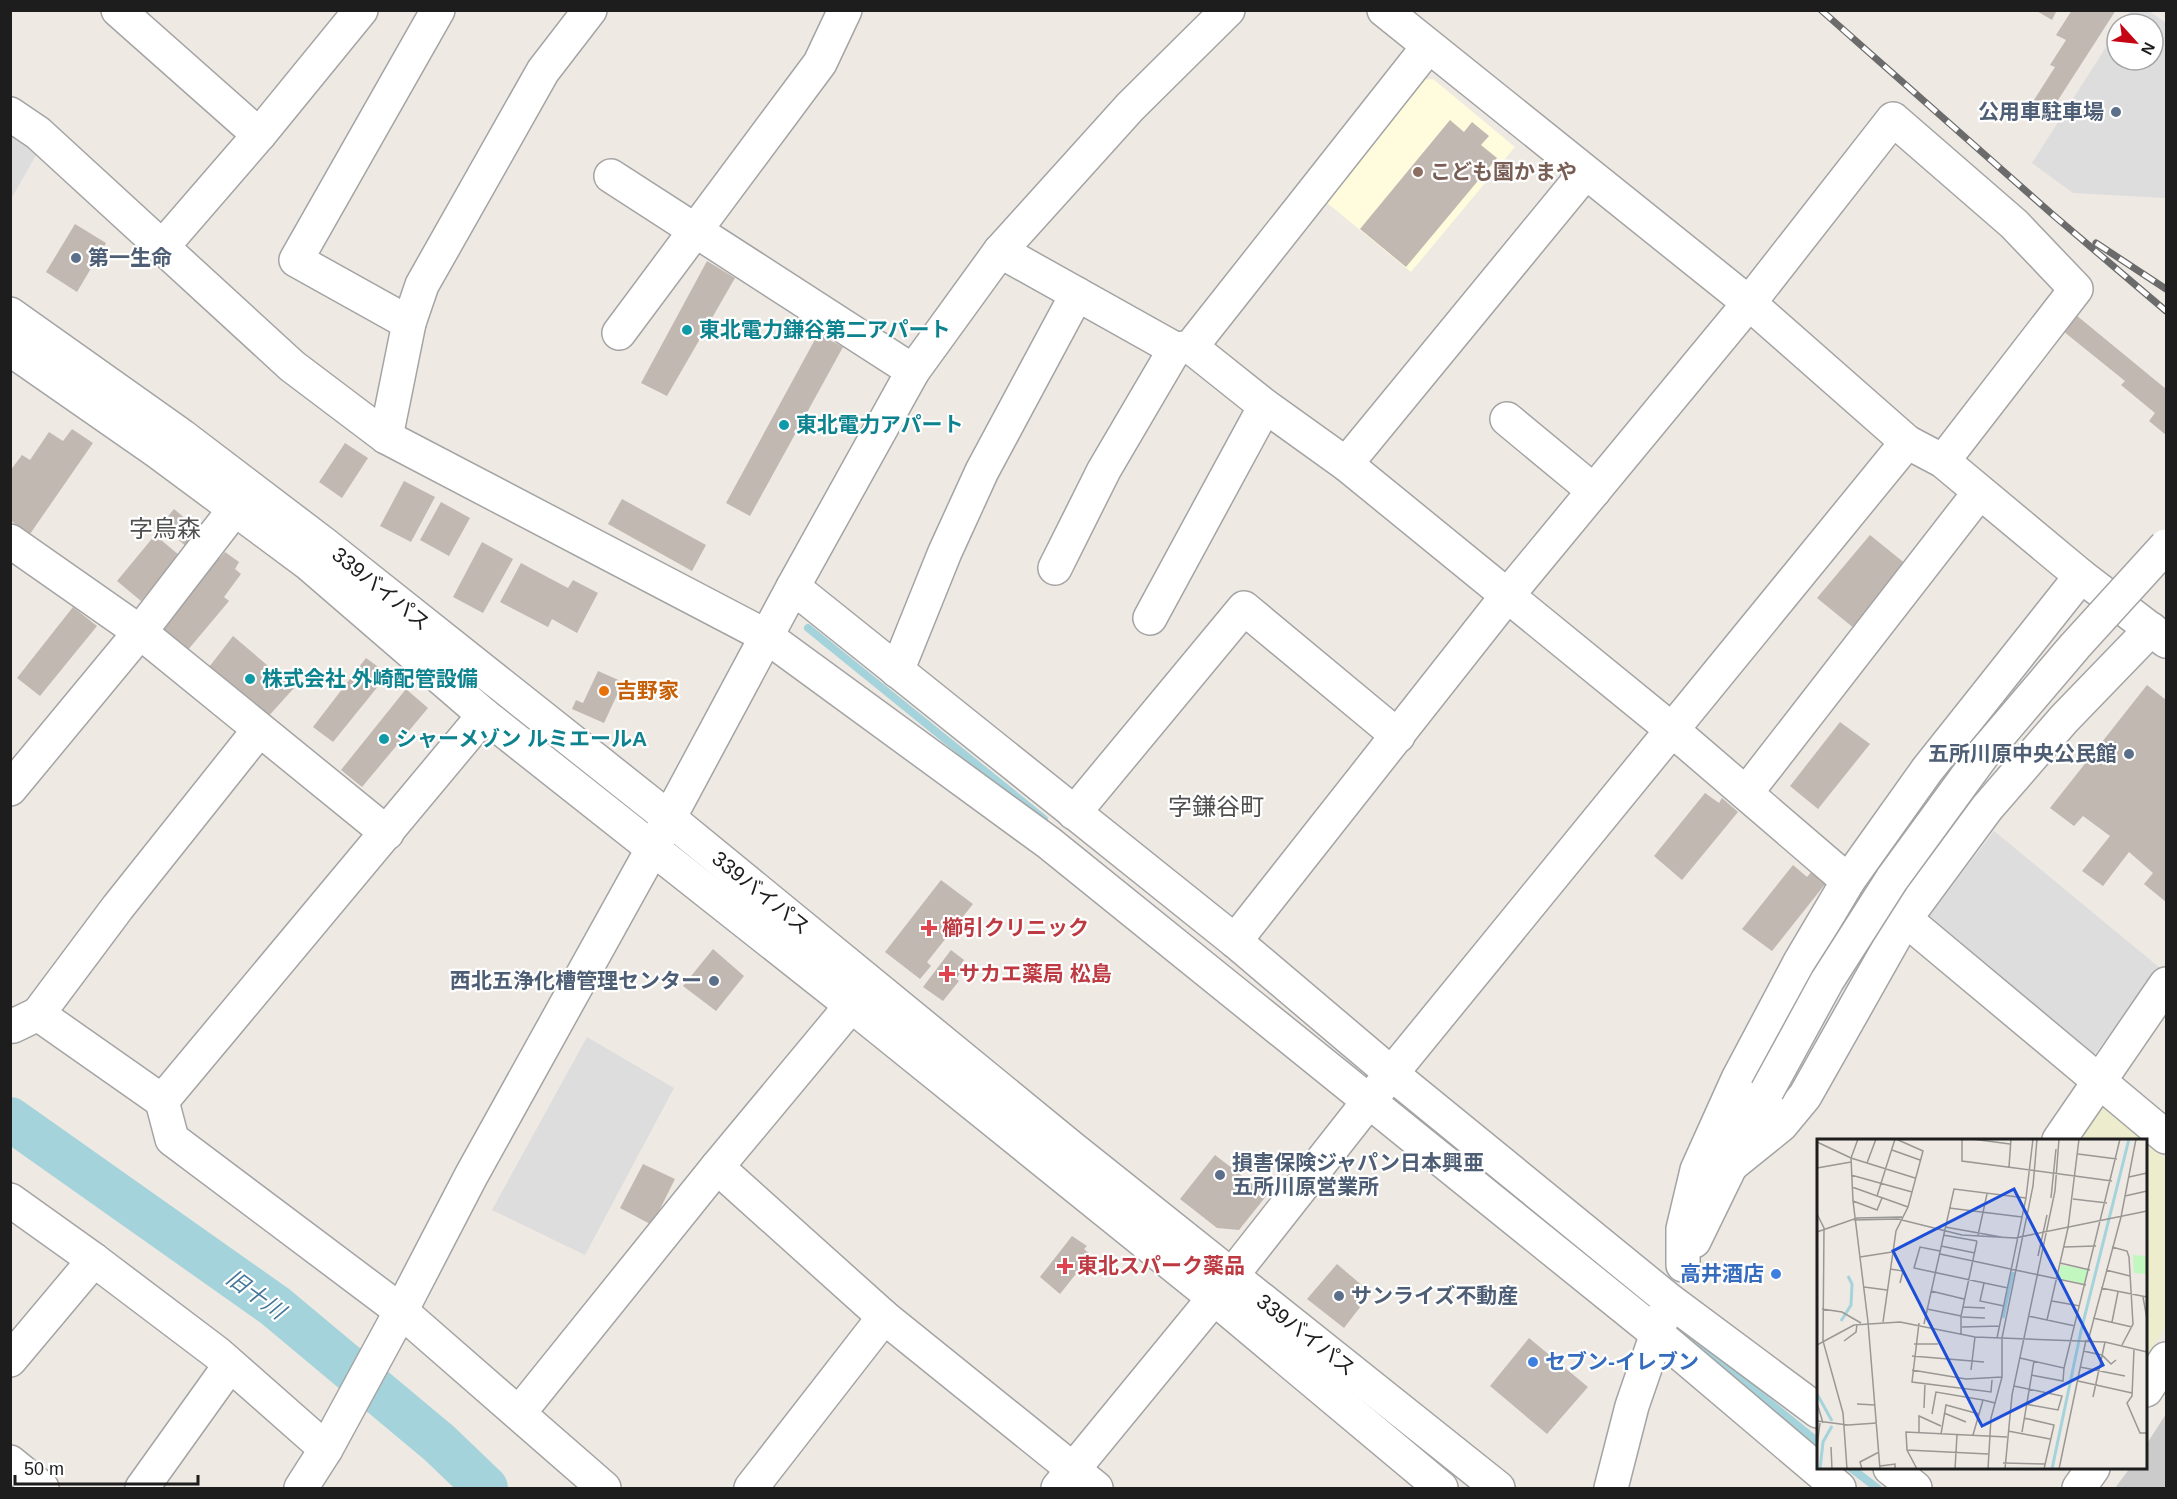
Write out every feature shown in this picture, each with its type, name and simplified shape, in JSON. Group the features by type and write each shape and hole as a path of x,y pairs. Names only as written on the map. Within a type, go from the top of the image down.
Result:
{"street":[{"path":"164,246 362,10"},
{"path":"409,323 296,260 438,10"},
{"path":"386,437 409,323 422,285 543,71 590,10"},
{"path":"619,333 820,63 845,10"},
{"path":"10,1200 217,1353 230,1365 319,1469 471,1176 913,371 1000,250 1130,107 1228,10"},
{"path":"1384,10 1749,303 1907,442 1943,461 2081,576 2159,635 2064,719 1987,808 1905,919 1805,1096 1781,1125 1729,1167"},
{"path":"133,15 259,135"},
{"path":"1055,567 1104,470 1183,348 1428,47"},
{"path":"10,114 38,133 164,246 292,366 386,437 766,636 1049,843 1656,1333 1839,1488"},
{"path":"1235,941 1507,596 1749,303 1893,119 2014,224 2076,289 1943,461"},
{"path":"1346,464 1585,172"},
{"path":"611,176 913,371"},
{"path":"1000,250 1077,294 1183,348 1346,464 1671,729 1848,881"},
{"path":"897,671 945,552 982,471 1077,294"},
{"name":"339バイパス","path":"10,314 182,436 324,544 669,818 861,994 1073,1149 1223,1287 1498,1488"},
{"path":"10,349 158,452 309,564 484,716 653,848 861,994 717,1167 519,1413"},
{"path":"1150,618 1265,406"},
{"path":"1507,419 1593,491"},
{"path":"717,1167 884,1317 1076,1482 1223,1287 1369,1101 1907,442"},
{"path":"1746,793 1979,493"},
{"path":"10,789 140,632 234,510"},
{"path":"10,541 140,632 387,833"},
{"path":"1611,1488 1632,1406 1656,1333 1683,1265 1767,1091 1827,981 1892,879 1984,753 2075,646 2166,546"},
{"path":"1683,1265 1683,1229 1697,1170 1738,1079 1789,981 1848,881 1927,770 2081,576"},
{"path":"793,587 1235,941 1392,1074 1669,1300 1817,1410"},
{"path":"1074,813 1244,608 1398,736"},
{"path":"162,1101 484,716"},
{"path":"259,730 118,907 24,1019 162,1101 172,1139 401,1311 604,1488"},
{"path":"1905,919 2166,1137"},
{"path":"2060,1139 2166,984"},
{"path":"10,1360 94,1260"},
{"path":"1223,1287 1441,1488"},
{"path":"751,1488 884,1317"},
{"path":"2147,1387 2166,1359"},
{"path":"142,1488 230,1365"},
{"path":"10,1462 42,1488"},
{"path":"1892,1469 1915,1488"},
{"path":"2079,1488 2092,1469"}],"shaded area":[{"name":"公用車駐車場","path":"2166,23 2166,198 2073,193 2032,163 2105,49 2105,72 2165,72"},
{"name":"こども園かまや","path":"1433,79 1515,147 1411,272 1321,198 1417,80"},
{"path":"11,130 39,150 11,199"},
{"path":"1994,831 2160,968 2094,1055 1925,922"},
{"path":"587,1037 674,1088 585,1255 492,1210"},
{"path":"2166,1414 2166,1488 2115,1488 2129,1469 2147,1469 2147,1443"}],"green space":[{"path":"2100,1106 2142,1139 2076,1139"},
{"path":"2147,1143 2166,1159 2166,1327 2147,1356"}],"building":[{"path":"2035,10 2057,10 2052,20"},
{"path":"2072,10 2116,10 2105,12 2105,27 2051,111 2034,100 2055,67 2050,65 2066,40 2056,35"},
{"path":"1450,120 1464,132 1472,122 1489,136 1481,145 1497,158 1406,267 1360,229"},
{"name":"第一生命","path":"75,224 106,243 77,292 46,272"},
{"name":"東北電力鎌谷第二アパート","path":"707,261 735,278 667,396 641,383"},
{"path":"2076,315 2166,389 2166,435 2149,421 2155,413 2121,385 2125,381 2063,331"},
{"name":"東北電力アパート","path":"818,334 843,347 750,516 726,503"},
{"path":"72,429 93,443 30,534 10,520 10,471 22,455 30,460 49,432 63,441"},
{"path":"345,443 368,458 342,498 319,482"},
{"path":"404,481 435,497 411,542 380,526"},
{"path":"622,499 706,545 692,571 608,524"},
{"path":"441,502 470,518 449,556 420,540"},
{"path":"174,509 201,532 188,548 161,525"},
{"path":"155,535 179,555 141,601 117,581"},
{"path":"1870,535 1907,565 1855,629 1817,598"},
{"path":"482,542 513,559 483,613 453,597"},
{"path":"225,552 239,562 235,569 241,574 224,597 229,601 187,651 155,626 214,553 220,558"},
{"path":"521,563 568,588 573,580 598,593 577,633 552,619 548,627 500,602"},
{"path":"73,607 97,626 40,696 17,678"},
{"name":"株式会社 外崎配管設備","path":"233,636 294,688 265,720 206,671"},
{"path":"366,658 388,674 333,742 313,727"},
{"name":"吉野家","path":"598,671 623,682 604,723 572,709 576,700 583,703"},
{"name":"五所川原中央公民館","path":"2147,685 2166,700 2166,902 2144,884 2153,873 2129,852 2103,886 2082,871 2110,836 2083,816 2074,826 2050,808"},
{"name":"シャーメゾン ルミエールA","path":"406,689 428,708 362,787 341,770"},
{"path":"1840,722 1870,744 1818,809 1790,786"},
{"path":"1705,793 1719,803 1722,798 1738,812 1682,880 1654,856"},
{"path":"1793,865 1807,877 1812,871 1826,883 1772,951 1742,929"},
{"name":"櫛引クリニック","path":"941,880 973,904 927,962 931,966 920,979 885,952"},
{"name":"西北五浄化槽管理センター","path":"713,949 744,976 716,1011 683,986"},
{"name":"サカエ薬局 松島","path":"951,950 964,960 960,966 964,968 956,979 959,981 943,1001 923,987"},
{"name":"損害保険ジャパン日本興亜 五所川原営業所","path":"1215,1155 1267,1195 1239,1230 1217,1228 1180,1199"},
{"path":"643,1164 675,1179 652,1225 620,1208"},
{"name":"東北スパーク薬品","path":"1072,1236 1087,1246 1084,1249 1091,1255 1060,1294 1040,1277"},
{"name":"サンライズ不動産","path":"1337,1264 1371,1293 1344,1328 1307,1299"},
{"name":"セブン-イレブン","path":"1529,1338 1588,1387 1547,1434 1490,1386"}],"waterway":[{"path":"808,628 1044,819"},
{"name":"旧十川","path":"10,1119 275,1306 439,1443 486,1488"},
{"path":"1501,1187 1645,1302"},
{"path":"1680,1330 1817,1441"},
{"path":"1852,1469 1877,1488"}],"railway":[{"path":"1821,10 2052,214 2166,311"},
{"path":"2096,243 2166,289"}],"place":[{"name":"公用車駐車場","path":"2116,112"},
{"name":"こども園かまや","path":"1418,172"},
{"name":"第一生命","path":"76,258"},
{"name":"東北電力鎌谷第二アパート","path":"687,330"},
{"name":"東北電力アパート","path":"784,425"},
{"name":"株式会社 外崎配管設備","path":"250,679"},
{"name":"吉野家","path":"604,691"},
{"name":"シャーメゾン ルミエールA","path":"384,739"},
{"name":"五所川原中央公民館","path":"2129,754"},
{"name":"櫛引クリニック","path":"929,928"},
{"name":"サカエ薬局 松島","path":"947,974"},
{"name":"西北五浄化槽管理センター","path":"714,981"},
{"name":"損害保険ジャパン日本興亜 五所川原営業所","path":"1220,1175"},
{"name":"東北スパーク薬品","path":"1065,1266"},
{"name":"高井酒店","path":"1776,1274"},
{"name":"サンライズ不動産","path":"1339,1296"},
{"name":"セブン-イレブン","path":"1533,1362"}],"district":[{"name":"字烏森","path":"165,529"},
{"name":"字鎌谷町","path":"1216,807"}]}
